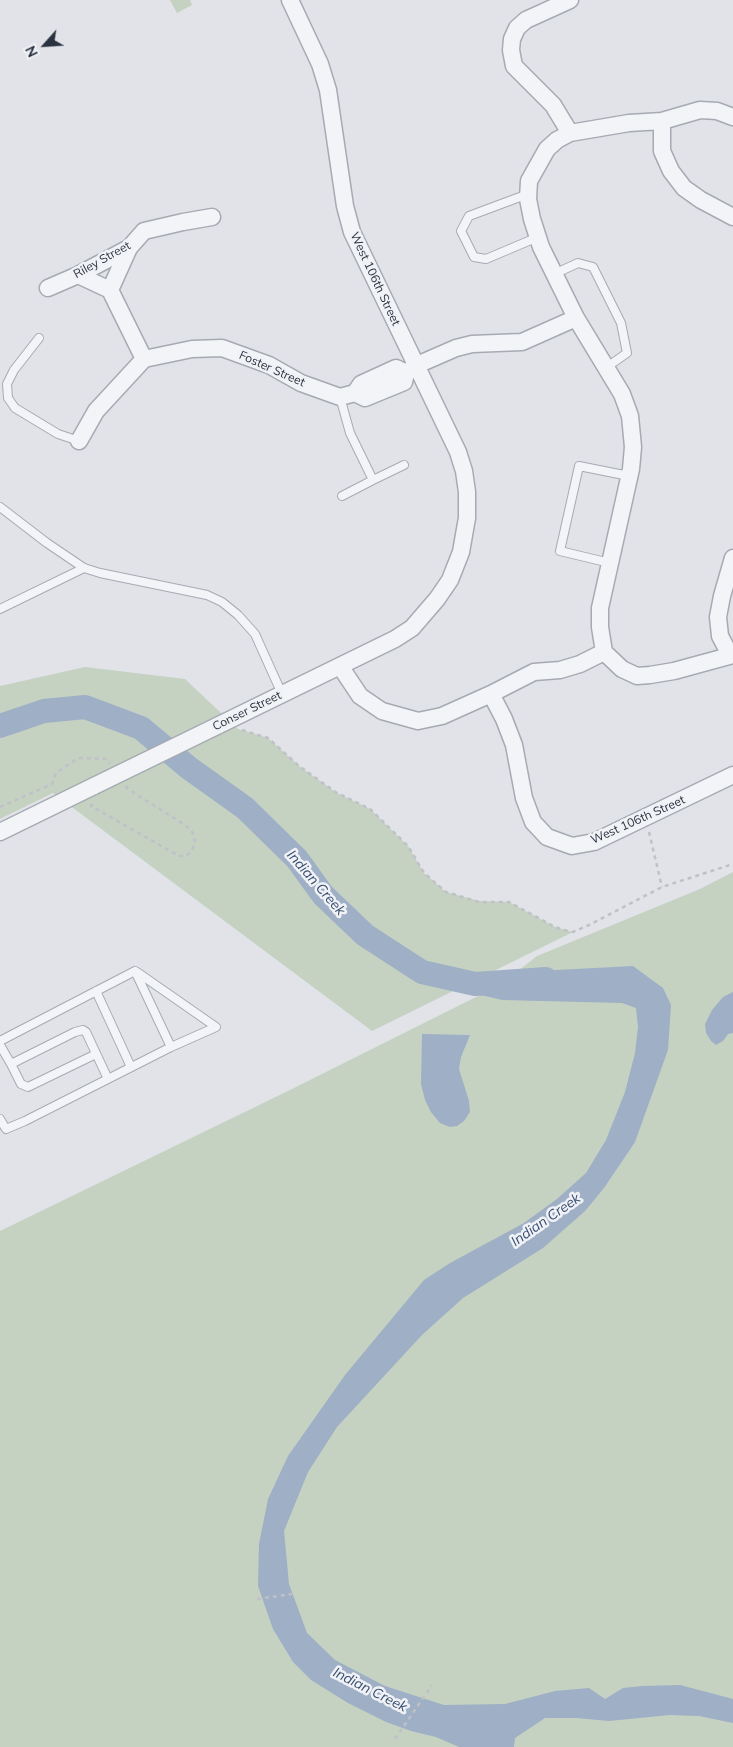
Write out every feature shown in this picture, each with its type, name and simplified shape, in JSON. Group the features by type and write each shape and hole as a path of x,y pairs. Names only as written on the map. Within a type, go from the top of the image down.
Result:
{"street":[{"name":"West 106th Street","path":"290,0 320,64 328,90 345,206 352,232 411,369 452,438 464,471 467,492 467,518 461,552"},
{"path":"570,0 526,20 517,28 512,39 511,50 514,66 553,105 570,133"},
{"path":"733,117 717,111 700,110 662,121 629,123 570,133 546,149 529,181 528,194 532,219 554,274 576,318 622,394 630,416 633,447 629,476 600,608 600,627 604,652 622,669 637,676 674,670 731,655 720,636 718,617 733,558"},
{"path":"662,121 662,151 671,172 684,188 701,200 733,217"},
{"name":"Riley Street","path":"48,288 78,275 129,248 144,231 212,217"},
{"path":"110,290 129,248"},
{"path":"78,275 110,290 144,359 96,411 79,441"},
{"path":"348,395 361,384 396,368 411,369 456,348 472,344 522,342 576,318"},
{"name":"Foster Street","path":"144,359 192,349 222,348 269,365 301,383 348,395"},
{"name":"Conser Street","path":"0,832 395,639 412,628 437,599 450,580 461,552"},
{"path":"340,666 360,696 382,711 418,721 442,716 534,672 560,670 580,664 604,652"},
{"name":"West 106th Street","path":"491,694 504,719 514,745 524,798 533,822 547,837 572,846 594,842 733,776"}],"lane":[{"path":"528,194 468,216 461,231 474,257 486,259 538,237"},
{"path":"554,274 578,262 593,267 620,324 628,353 607,367"},
{"path":"39,338 14,370 7,384 8,398 15,408 58,434 79,441"},
{"path":"348,395 350,432 373,480"},
{"path":"342,496 404,465"},
{"path":"610,563 560,551 579,466 629,476"},
{"path":"0,507 47,544 84,568 207,596 222,602 238,615 254,634 282,694"},
{"path":"0,609 84,568"},
{"path":"0,1041 136,971"},
{"path":"136,971 171,1047"},
{"path":"0,1119 6,1129 25,1121 216,1026 136,971"},
{"path":"96,991 131,1067"},
{"path":"11,1064 75,1032 84,1030 108,1079"},
{"path":"0,1045 21,1084 28,1087 96,1054"}],"path":[{"path":"238,729 268,738 298,766 337,793 370,809 408,846 424,873 446,892 479,902 509,902 555,927 573,932 605,918 662,887 733,864"},
{"path":"0,807 52,784 56,773 78,758 107,760 112,767"},
{"path":"91,806 179,856 186,856 192,851 195,842 193,833 185,825 128,789 123,782"},
{"path":"646,818 662,887"},
{"path":"257,1599 292,1594"},
{"path":"395,1740 432,1685"}],"green space":[{"path":"170,0 190,0 192,5 177,13"},
{"path":"85,667 185,679 238,729 268,738 299,766 337,793 370,809 408,846 424,873 446,892 479,901 509,902 555,927 573,932 372,1031 53,793 0,819 0,686"},
{"path":"733,872 733,1747 0,1747 0,1231 290,1090 500,985 537,956 700,889"}],"water":[{"path":"633,966 663,988 671,1005 668,1050 635,1142 604,1188 585,1211 543,1248 463,1298 422,1335 337,1427 308,1472 284,1531 289,1584 307,1633 335,1660 385,1686 444,1705 505,1704 555,1691 589,1688 605,1699 623,1688 680,1685 733,1699 733,1723 699,1716 670,1715 609,1721 545,1718 515,1738 514,1747 459,1747 436,1737 386,1722 348,1703 311,1680 293,1662 273,1629 258,1586 259,1544 268,1499 288,1456 345,1375 424,1280 450,1263 524,1223 557,1199 586,1173 606,1140 625,1092 635,1053 638,1027 636,1008 622,1003 502,1000 481,995 501,985 556,970"},
{"path":"733,992 733,1033 728,1034 723,1041 716,1045 706,1033 705,1024 712,1010 723,997"},
{"path":"422,1034 470,1035 461,1057 459,1069 469,1101 470,1112 464,1121 457,1126 450,1127 440,1123 431,1112 425,1100 421,1084"}],"waterway":[{"name":"Indian Creek","path":"0,726 44,711 85,707 141,728 189,768 245,808 297,859 323,895 365,935 422,972 475,984 546,979"}]}
